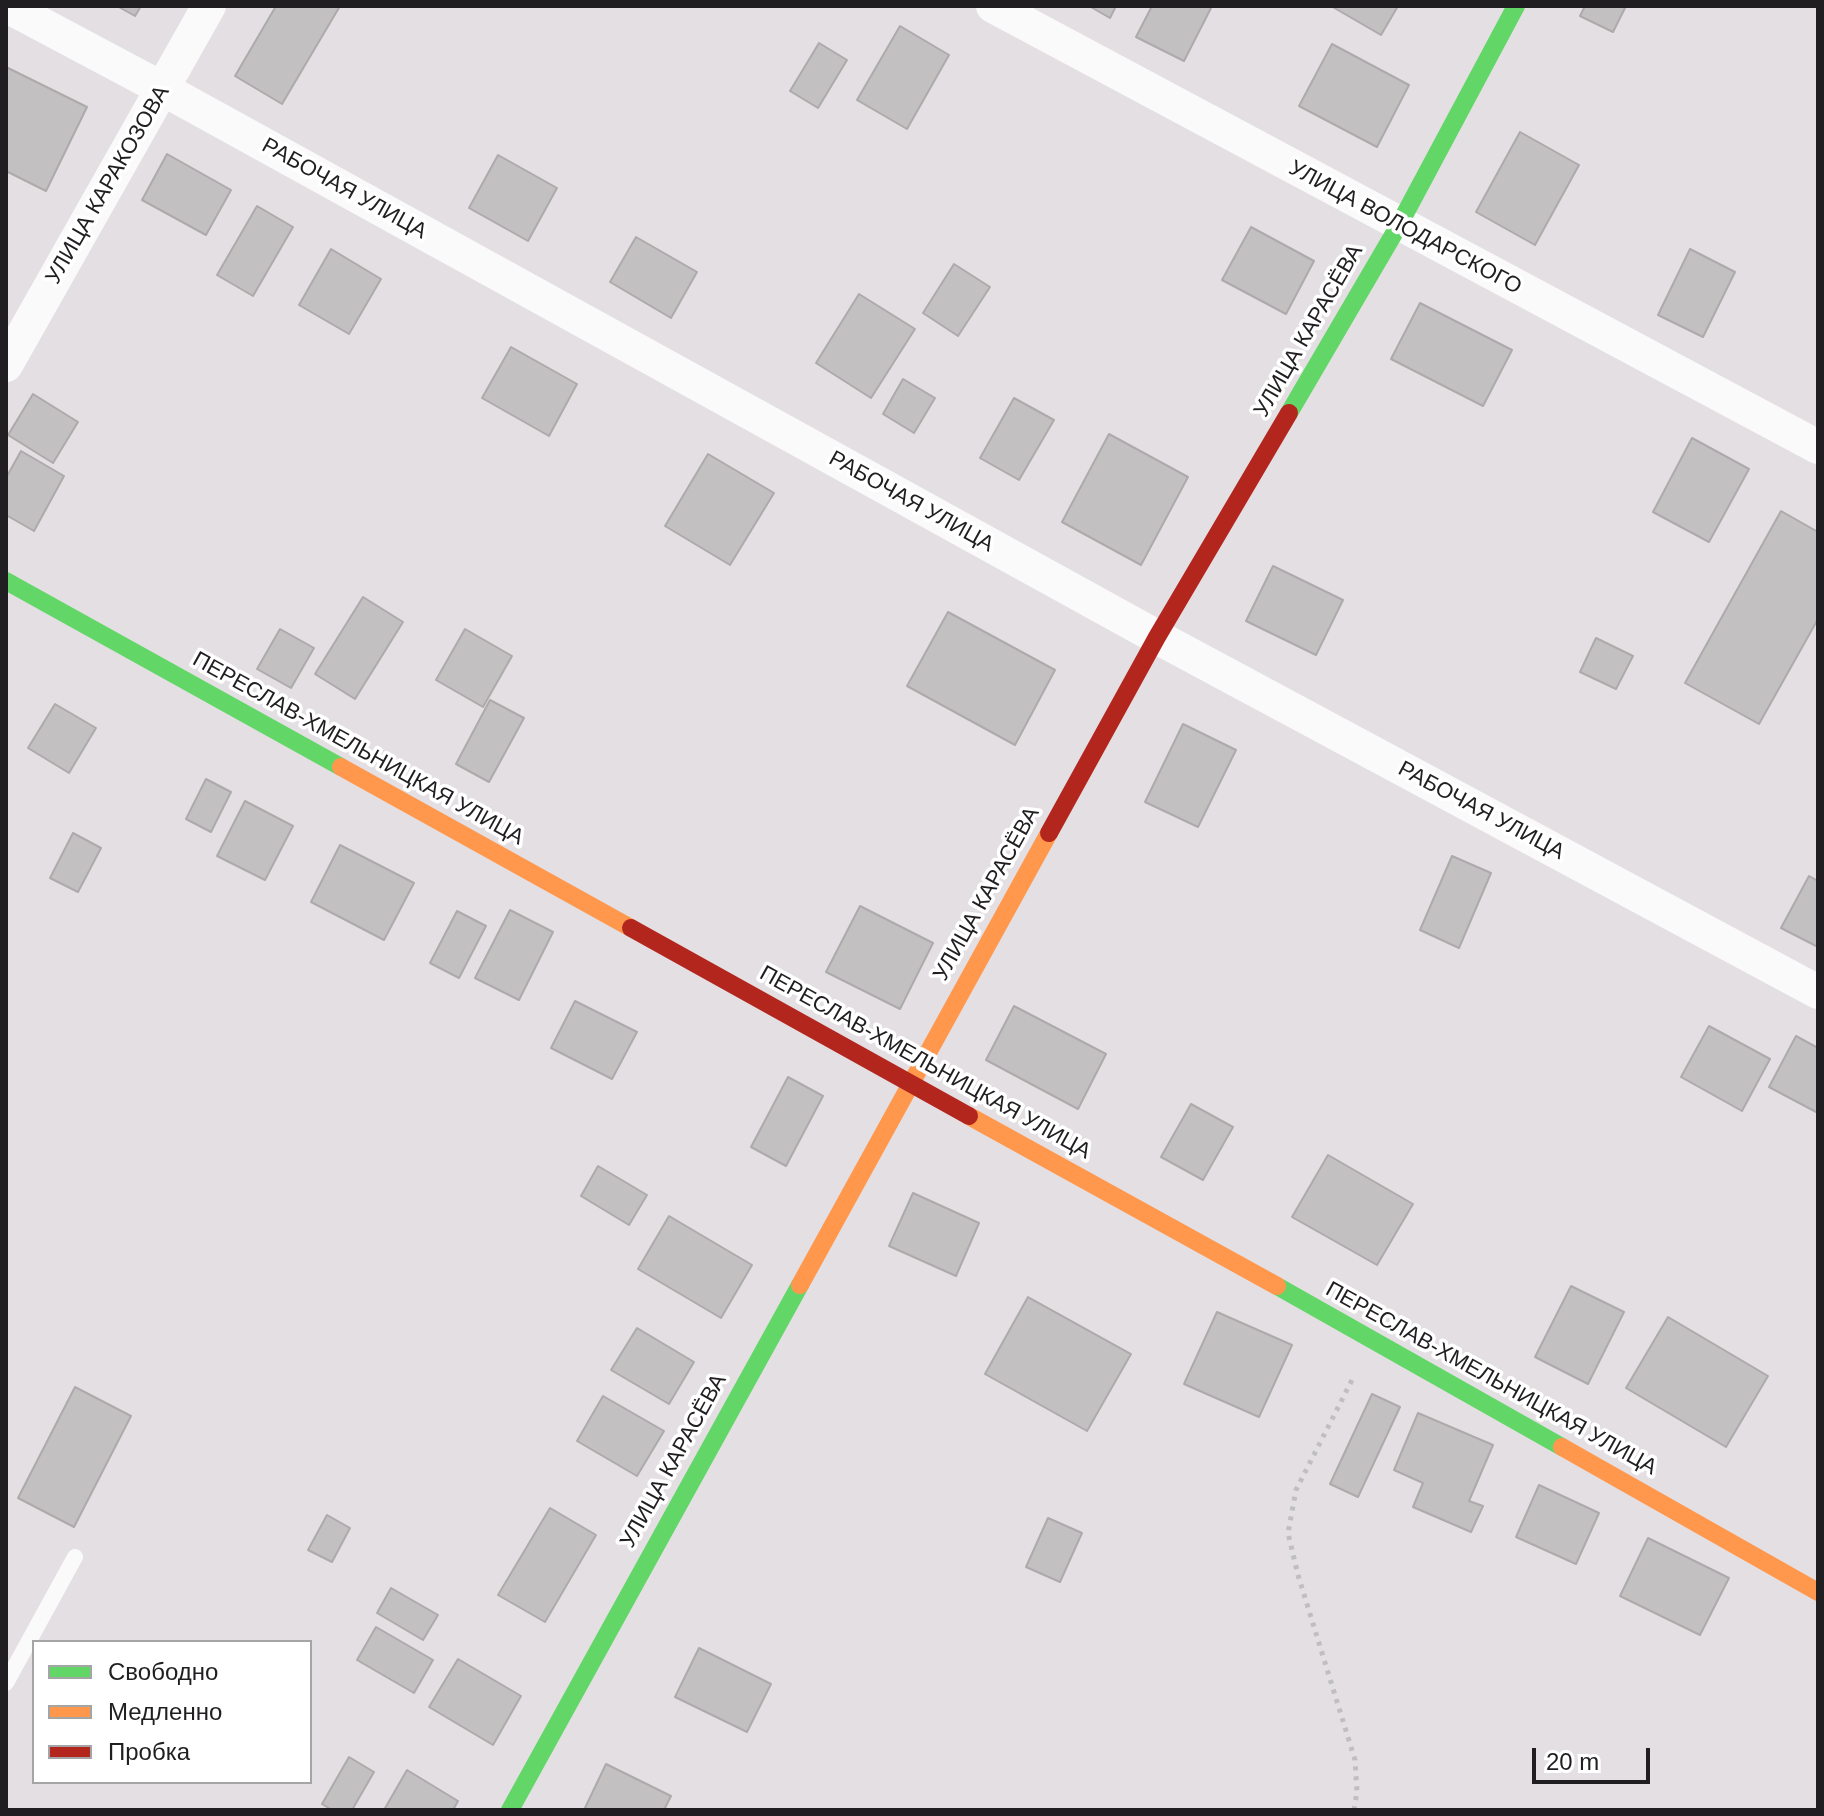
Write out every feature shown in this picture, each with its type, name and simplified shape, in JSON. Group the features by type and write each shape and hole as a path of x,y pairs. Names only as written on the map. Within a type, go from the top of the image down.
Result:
{"street":[{"name":"РАБОЧАЯ УЛИЦА","path":"7,6 1157,637 1818,992"},
{"name":"УЛИЦА КАРАКОЗОВА","path":"6,365 209,6"},
{"name":"УЛИЦА ВОЛОДАРСКОГО","path":"993,6 1818,447"},
{"name":"УЛИЦА КАРАСЁВА","path":"510,1810 1157,637 1399,225 1516,6"},
{"name":"ПЕРЕСЛАВ-ХМЕЛЬНИЦКАЯ УЛИЦА","path":"6,581 1372,1339 1818,1592"}],"lane":[{"path":"6,1683 75,1557"}],"path":[{"path":"1354,1810 1357,1792 1355,1760 1288,1533 1296,1490 1372,1339"}],"building":[{"path":"117,6 141,6 135,16"},
{"path":"276,6 340,6 282,104 235,76"},
{"path":"1089,6 1116,6 1110,18"},
{"path":"1152,6 1212,6 1184,61 1136,37"},
{"path":"1331,6 1398,6 1381,35"},
{"path":"1585,6 1626,6 1613,32 1580,16"},
{"path":"900,26 949,55 907,129 857,100"},
{"path":"819,43 847,60 818,108 790,91"},
{"path":"1332,44 1409,85 1377,147 1299,106"},
{"path":"6,67 87,107 46,191 6,171"},
{"path":"1520,132 1579,165 1535,245 1476,212"},
{"path":"167,154 231,190 206,235 142,200"},
{"path":"498,155 557,188 528,241 469,208"},
{"path":"257,206 293,227 253,296 217,275"},
{"path":"1251,227 1314,261 1286,314 1222,280"},
{"path":"636,237 697,272 671,318 610,282"},
{"path":"331,249 381,279 349,334 299,305"},
{"path":"1690,249 1735,272 1703,337 1658,315"},
{"path":"954,264 990,287 958,336 923,313"},
{"path":"859,294 915,329 871,398 816,363"},
{"path":"1420,303 1512,350 1483,406 1391,359"},
{"path":"511,347 577,384 549,436 482,398"},
{"path":"903,379 935,398 914,433 883,414"},
{"path":"33,394 78,422 53,463 8,435"},
{"path":"1014,398 1054,420 1019,480 980,458"},
{"path":"1109,434 1188,477 1141,565 1062,522"},
{"path":"1692,438 1749,469 1709,542 1653,512"},
{"path":"21,451 64,476 34,531 6,515 6,478"},
{"path":"708,454 774,493 730,565 665,526"},
{"path":"1781,511 1818,532 1818,619 1759,724 1685,683"},
{"path":"1273,566 1343,600 1316,655 1246,621"},
{"path":"363,597 403,622 355,699 315,674"},
{"path":"948,612 1055,670 1015,745 907,686"},
{"path":"280,629 314,648 291,688 257,669"},
{"path":"465,629 512,656 483,707 436,680"},
{"path":"1596,638 1633,656 1616,689 1580,672"},
{"path":"490,700 524,718 489,782 456,764"},
{"path":"55,704 96,728 69,773 28,748"},
{"path":"1183,724 1236,750 1198,827 1145,802"},
{"path":"206,779 231,792 211,832 186,819"},
{"path":"245,801 293,826 265,880 217,856"},
{"path":"73,833 101,848 78,892 50,878"},
{"path":"340,845 414,883 384,940 311,902"},
{"path":"1452,856 1491,873 1459,948 1420,930"},
{"path":"1809,876 1818,881 1818,947 1781,928"},
{"path":"860,906 933,943 900,1009 826,972"},
{"path":"510,910 553,932 519,1000 475,978"},
{"path":"457,911 486,926 459,978 430,963"},
{"path":"575,1001 637,1032 612,1079 551,1048"},
{"path":"1014,1006 1106,1054 1078,1109 986,1060"},
{"path":"1709,1026 1770,1059 1742,1111 1681,1077"},
{"path":"1796,1036 1818,1048 1818,1113 1769,1087"},
{"path":"788,1077 823,1096 786,1166 751,1147"},
{"path":"1191,1104 1233,1127 1203,1180 1161,1157"},
{"path":"1328,1155 1413,1204 1377,1265 1292,1217"},
{"path":"598,1166 647,1195 629,1225 581,1196"},
{"path":"913,1193 979,1223 956,1276 889,1246"},
{"path":"669,1216 752,1265 721,1318 638,1269"},
{"path":"1571,1286 1624,1312 1588,1384 1535,1357"},
{"path":"1028,1297 1131,1354 1087,1431 985,1374"},
{"path":"1217,1312 1292,1345 1259,1417 1184,1384"},
{"path":"1668,1317 1768,1376 1726,1447 1626,1388"},
{"path":"637,1328 694,1362 669,1404 611,1370"},
{"path":"75,1387 131,1416 74,1527 18,1498"},
{"path":"1372,1394 1400,1407 1358,1497 1330,1484"},
{"path":"603,1396 664,1431 637,1476 577,1441"},
{"path":"1418,1413 1493,1445 1469,1501 1483,1506 1471,1532 1413,1507 1423,1483 1394,1470"},
{"path":"1539,1485 1599,1513 1576,1564 1516,1537"},
{"path":"550,1508 596,1535 545,1622 498,1595"},
{"path":"327,1515 350,1528 332,1562 308,1550"},
{"path":"1048,1518 1082,1533 1060,1582 1026,1567"},
{"path":"1648,1538 1729,1578 1700,1635 1620,1596"},
{"path":"391,1588 438,1615 423,1640 377,1613"},
{"path":"376,1627 433,1660 414,1693 357,1660"},
{"path":"699,1648 771,1684 747,1732 675,1697"},
{"path":"458,1659 521,1696 493,1745 429,1707"},
{"path":"349,1757 374,1772 352,1810 332,1810 322,1804"},
{"path":"606,1764 671,1796 664,1810 584,1810"},
{"path":"407,1770 458,1801 453,1810 384,1810"}],"traffic: fast":[{"path":"1289,413 1399,225 1516,6"},
{"path":"6,581 341,767"},
{"path":"510,1810 800,1285"},
{"path":"1277,1286 1562,1447"}],"traffic: slow":[{"path":"341,767 631,928"},
{"path":"800,1285 1049,833"},
{"path":"969,1116 1277,1286"},
{"path":"1562,1447 1818,1592"}],"traffic: jam":[{"path":"1049,833 1157,637 1289,413"},
{"path":"631,928 969,1116"}]}
